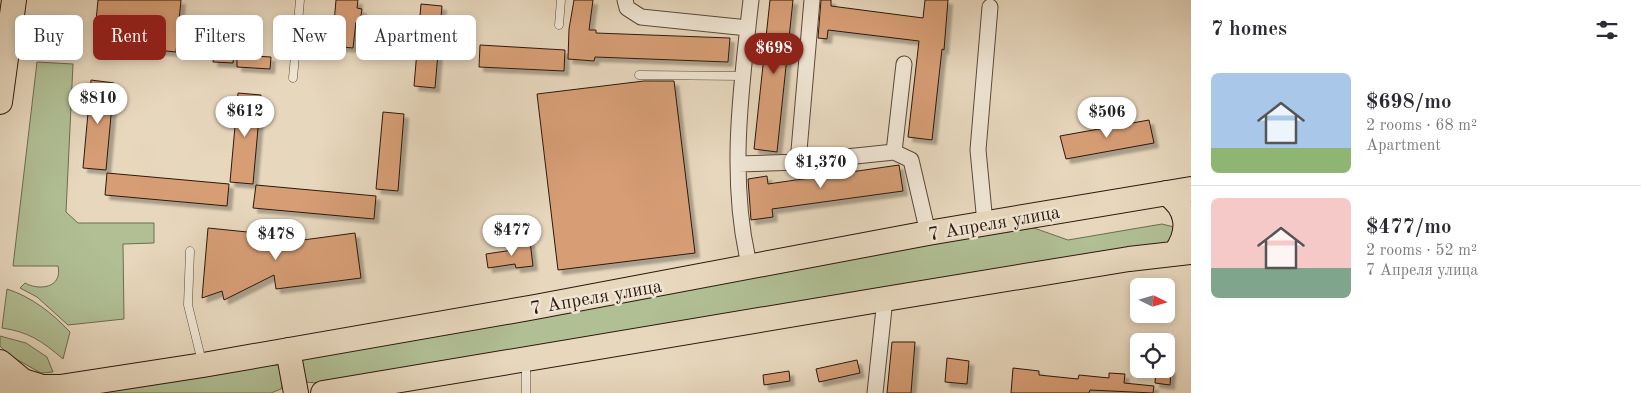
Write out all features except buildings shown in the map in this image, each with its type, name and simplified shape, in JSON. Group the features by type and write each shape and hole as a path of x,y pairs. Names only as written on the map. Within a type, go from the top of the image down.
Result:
{"main road":[{"path":"0,102 14,0"},
{"name":"7 Апреля улица","path":"0,387 46,388 203,365 750,268 928,233 1191,189"},
{"path":"323,393 885,299 1183,253 1186,222 1184,210 1178,201 1166,193"},
{"path":"288,350 296,393"},
{"path":"0,362 23,381 46,388"}],"street":[{"path":"626,0 627,8 630,12 641,17 748,28"},
{"path":"750,268 744,246 738,164 743,76 751,0"},
{"path":"798,162 812,0"},
{"path":"985,223 978,150 990,7"},
{"path":"894,152 904,64"},
{"path":"738,164 798,162 894,152 911,160 928,233"},
{"path":"875,393 885,299"}],"lane":[{"path":"293,78 300,0"},
{"path":"559,25 561,0"},
{"path":"639,75 743,76"},
{"path":"190,251 188,305 203,365"},
{"path":"526,359 526,393"}],"green space":[{"path":"37,62 73,64 66,212 78,223 154,223 154,243 123,244 124,319 68,325 37,297 20,288 25,283 37,287 49,286 57,279 59,273 58,266 13,266"},
{"path":"1162,224 1174,227 1171,243 318,383 303,382 300,362 309,357 901,248 1034,228 1068,240"},
{"path":"7,289 25,296 41,306 70,332 63,359 35,338 2,328"},
{"path":"0,336 26,343 47,357 53,372 41,373 9,355 0,346"},
{"path":"278,365 284,370 285,379 281,389 271,393 88,393"}]}
